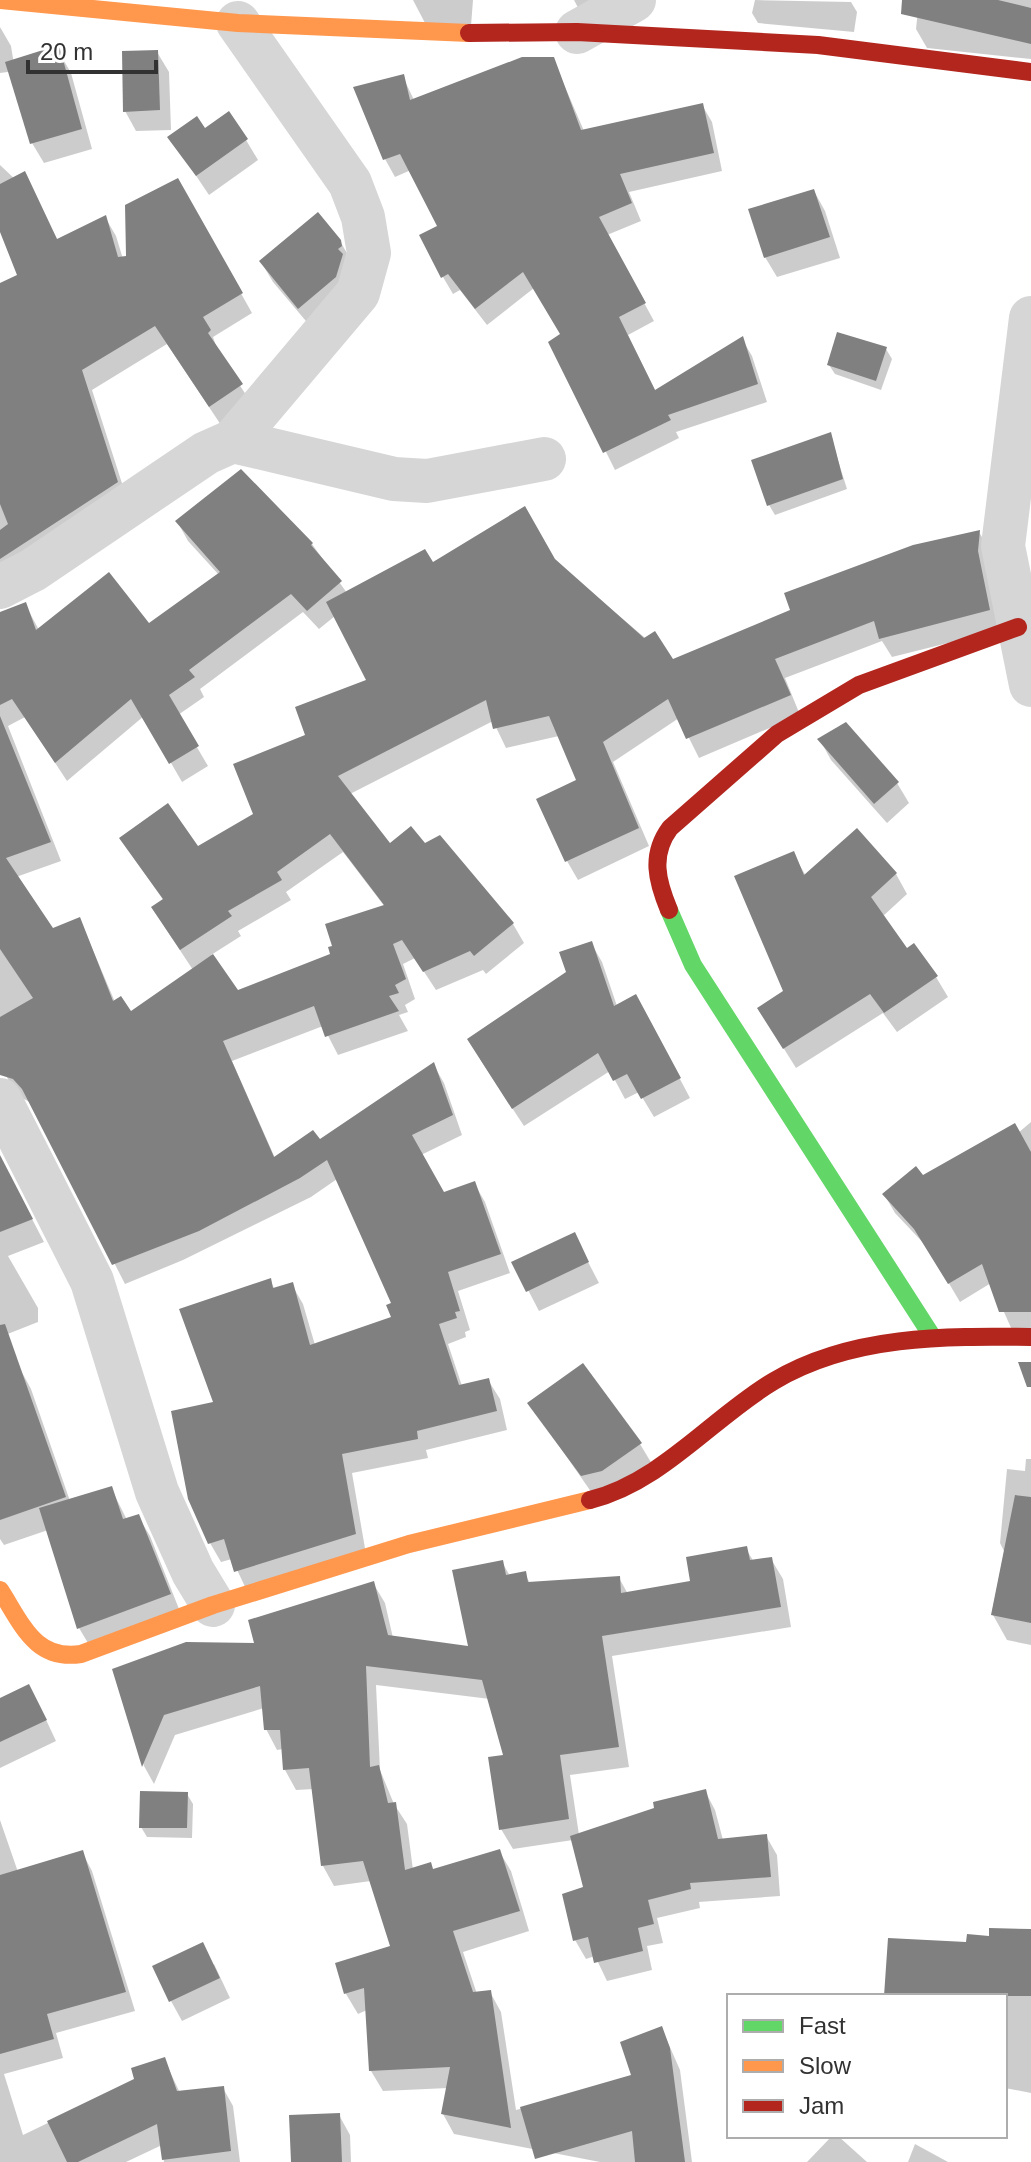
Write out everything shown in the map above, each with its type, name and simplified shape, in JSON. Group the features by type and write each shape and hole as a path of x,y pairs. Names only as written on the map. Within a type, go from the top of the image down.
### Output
{"street":[{"path":"0,0 167,7 238,23 441,33 577,32 690,41 818,45 926,56 1031,72"},
{"path":"577,32 634,0"},
{"path":"0,587 33,570 206,453 233,441 358,293 369,253 363,217 350,183 238,23"},
{"path":"1031,318 1003,546 1031,685"},
{"path":"233,441 394,479 427,481 544,459"},
{"path":"932,1336 693,965 656,878 656,858 660,841 670,828 777,734 859,685 1018,627"},
{"path":"0,1100 92,1281 157,1492 193,1572 213,1605"},
{"path":"0,1590 32,1640 61,1657 81,1654 213,1605 409,1544 613,1494 665,1462 775,1380 836,1354 932,1336 1031,1337"}],"building":[{"path":"902,0 998,0 1031,8 1031,44 901,14"},
{"path":"59,45 82,129 30,144 5,62"},
{"path":"158,50 160,110 123,112 122,51"},
{"path":"522,57 554,57 581,130 703,103 714,153 620,174 632,203 599,217 646,303 619,317 655,390 743,336 758,384 668,415 671,420 603,453 548,342 560,334 523,272 475,309 448,274 441,278 419,235 437,226 400,154 383,160 353,87 404,74 410,100"},
{"path":"229,111 248,139 196,176 167,137 197,116 205,128"},
{"path":"25,171 57,239 106,215 118,257 126,256 125,205 178,178 243,293 203,317 211,330 208,333 243,384 209,407 155,326 82,370 118,482 0,559 0,530 8,524 0,504 0,283 17,275 0,232 0,184"},
{"path":"814,189 830,237 764,258 748,209"},
{"path":"318,212 341,240 342,246 338,249 343,254 336,277 298,309 259,261"},
{"path":"837,332 887,347 876,381 827,365"},
{"path":"831,432 843,479 767,506 751,460"},
{"path":"241,469 313,543 311,545 342,581 307,611 291,594 189,670 195,677 169,695 199,746 169,764 131,699 55,763 12,699 0,705 0,612 26,602 36,630 109,572 149,623 220,572 175,521"},
{"path":"525,506 555,559 644,638 655,631 673,659 790,610 784,593 913,545 980,530 978,551 990,610 879,639 874,621 775,659 791,695 686,739 668,699 603,742 639,828 565,862 536,799 576,780 549,716 493,729 486,700 338,776 390,843 411,826 425,843 440,835 514,923 474,956 470,951 423,972 402,940 393,944 406,979 395,985 399,993 389,996 399,1011 325,1037 314,1006 223,1041 274,1157 313,1130 320,1139 434,1062 453,1115 412,1135 444,1192 475,1181 501,1254 448,1272 460,1311 455,1312 457,1318 439,1324 459,1385 489,1378 497,1411 417,1431 418,1439 342,1454 356,1534 234,1572 224,1539 208,1544 188,1499 171,1411 213,1402 179,1309 271,1278 273,1288 293,1282 310,1345 391,1317 386,1305 391,1303 327,1160 300,1178 199,1231 112,1265 22,1089 13,1079 0,1075 0,1017 33,998 0,949 0,716 51,842 6,858 53,928 80,917 113,1001 121,996 131,1011 213,954 238,990 330,954 328,947 332,946 325,924 384,905 330,834 277,872 282,880 228,911 232,916 180,950 151,907 163,899 119,838 168,803 198,846 253,814 233,764 305,735 295,707 366,680 326,602 425,549 433,562"},
{"path":"846,722 899,782 874,804 817,739"},
{"path":"857,828 897,873 871,897 907,948 914,943 938,976 884,1013 870,994 783,1049 757,1008 783,991 734,876 794,851 804,875"},
{"path":"592,941 614,1006 636,994 681,1078 641,1099 627,1074 613,1081 598,1053 512,1109 467,1039 566,972 559,952"},
{"path":"1015,1123 1031,1152 1031,1312 999,1312 982,1264 948,1284 914,1229 882,1194 916,1166 923,1175"},
{"path":"0,1155 33,1219 0,1232"},
{"path":"575,1232 589,1262 526,1292 511,1262"},
{"path":"5,1324 66,1497 0,1520 0,1325"},
{"path":"1018,1362 1031,1362 1031,1387 1027,1387"},
{"path":"583,1363 642,1443 602,1471 581,1476 527,1403"},
{"path":"112,1486 123,1519 139,1514 171,1594 77,1629 39,1508"},
{"path":"1015,1495 1031,1497 1031,1623 991,1615"},
{"path":"747,1546 750,1560 772,1557 781,1607 602,1636 619,1747 560,1755 569,1819 499,1830 488,1757 503,1755 482,1680 366,1666 370,1767 379,1765 388,1803 396,1802 405,1870 431,1862 433,1869 500,1849 520,1911 453,1931 473,1992 491,1990 511,2128 441,2114 450,2067 369,2071 364,1988 344,1994 335,1963 390,1946 363,1861 321,1866 309,1768 283,1770 280,1730 264,1730 260,1686 164,1715 142,1767 112,1669 186,1642 254,1643 248,1620 374,1581 388,1635 468,1646 452,1570 503,1560 506,1575 526,1571 528,1582 620,1576 621,1593 690,1581 686,1557"},
{"path":"29,1684 47,1720 0,1742 0,1698"},
{"path":"706,1789 718,1839 767,1834 771,1877 690,1883 691,1889 648,1900 654,1924 638,1928 643,1951 594,1963 588,1937 573,1941 562,1894 583,1887 570,1836 654,1808 653,1802"},
{"path":"140,1791 188,1792 187,1828 139,1828"},
{"path":"83,1850 126,1992 47,2014 54,2039 0,2054 0,1875"},
{"path":"989,1928 1031,1929 1031,1996 884,1994 888,1938 966,1942 967,1934 989,1936"},
{"path":"203,1942 220,1978 169,2002 152,1966"},
{"path":"662,2026 670,2048 685,2162 635,2162 632,2131 535,2159 520,2107 631,2075 620,2042"},
{"path":"165,2057 177,2091 224,2086 231,2151 162,2160 157,2124 78,2162 67,2162 47,2121 134,2079 131,2068"},
{"path":"340,2113 342,2162 291,2162 289,2115"}],"traffic: fast":[{"path":"669,910 693,965 932,1336"}],"traffic: slow":[{"path":"0,0 238,23 469,33"},
{"path":"0,1590 23,1627 41,1646 65,1655 81,1654 213,1605 409,1544 590,1500"}],"traffic: jam":[{"path":"469,33 577,32 818,45 1031,72"},
{"path":"669,910 661,889 658,858 670,828 777,734 859,685 1018,627"},
{"path":"590,1500 641,1479 752,1396 804,1366 835,1355 899,1341 1031,1337"}]}
